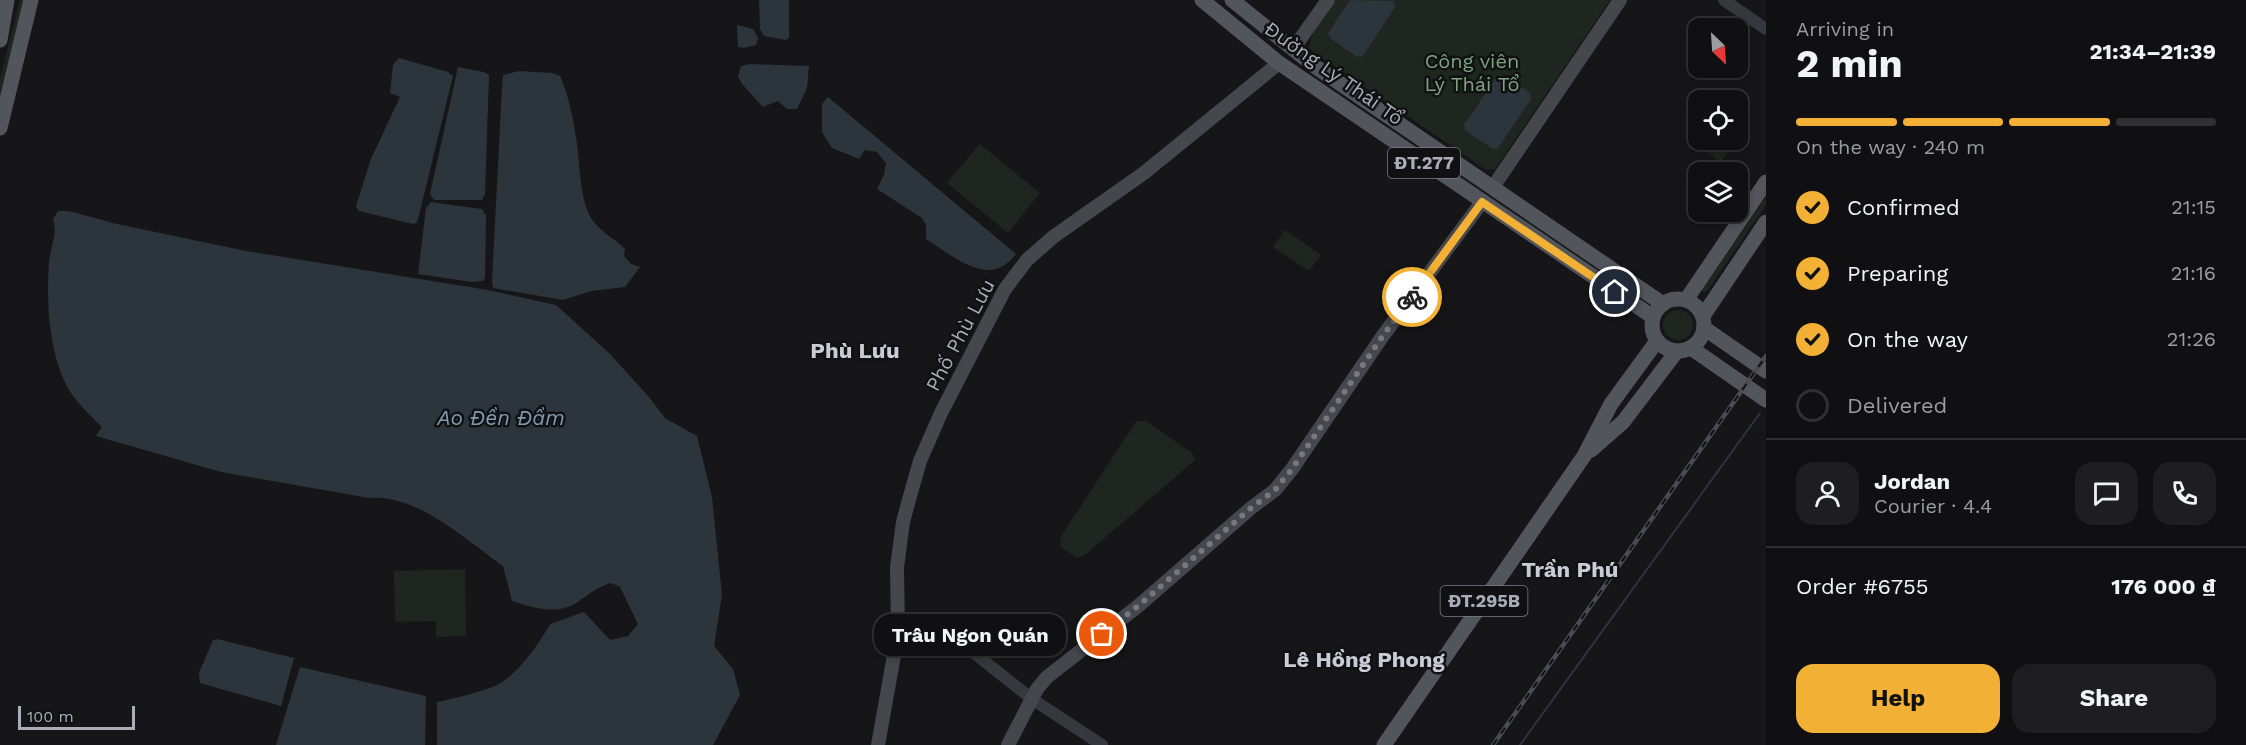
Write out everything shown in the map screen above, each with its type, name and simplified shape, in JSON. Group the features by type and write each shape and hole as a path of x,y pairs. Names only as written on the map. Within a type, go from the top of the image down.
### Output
{"main road":[{"path":"0,128 31,0"},
{"name":"Đường Lý Thái Tổ","path":"1202,0 1280,63 1653,317"},
{"name":"Đường Lý Thái Tổ","path":"1232,0 1293,49 1663,304"},
{"path":"1280,63 1293,49 1328,0"},
{"path":"1008,745 1032,699 1047,677 1137,607 1275,490 1292,469 1382,337 1493,187 1620,0"},
{"path":"0,40 4,9"},
{"name":"Phố Phù Lưu","path":"879,745 898,629 897,567 903,522 920,461 942,410 1014,275 1027,260 1073,221 1144,172 1280,63"},
{"path":"1388,137 1398,123"},
{"path":"1686,300 1766,183"},
{"path":"1684,349 1700,340 1704,322 1766,222"},
{"path":"1766,371 1704,322 1696,305 1686,300 1674,299 1663,304 1653,317 1652,328 1658,341 1665,348 1684,349 1766,400"},
{"name":"ĐT.295B","path":"1609,426 1611,404 1658,341"},
{"name":"ĐT.295B","path":"1384,745 1584,456 1609,426 1627,416 1684,349"},
{"path":"1611,404 1627,416"}],"street":[{"path":"1724,0 1766,29"},
{"path":"898,629 964,645 1032,699 1102,745"}],"green space":[{"path":"20,0 24,0 0,94 0,79"},
{"name":"Công viên Lý Thái Tổ","path":"1336,0 1610,0 1495,169 1486,170 1308,48 1313,33"},
{"path":"980,144 1040,193 1008,233 947,183"},
{"path":"1704,150 1730,150 1721,162"},
{"path":"1766,197 1766,205 1707,291 1703,293 1702,290"},
{"path":"1285,230 1321,255 1309,271 1273,247"},
{"path":"1678,310 1689,314 1693,325 1689,336 1678,340 1667,336 1663,325 1667,314"},
{"path":"1138,421 1146,421 1192,453 1195,460 1085,555 1077,558 1061,547 1060,538"},
{"path":"465,569 466,636 436,637 436,621 395,622 394,571"}],"water":[{"path":"759,0 789,0 789,38 785,40 764,36 760,29"},
{"path":"1350,0 1394,1 1395,7 1363,56 1357,57 1330,38 1328,33"},
{"path":"737,25 753,29 758,38 756,45 738,47"},
{"path":"399,58 448,72 453,76 417,223 413,224 359,211 356,206 371,159 400,97 390,93 393,65"},
{"path":"750,64 809,66 807,88 797,109 787,109 778,101 763,107 742,84 738,76 741,66"},
{"path":"458,67 489,75 485,194 482,200 434,200 430,194"},
{"path":"519,71 552,73 560,76 573,118 587,211 598,227 625,249 624,256 631,264 640,267 625,287 591,291 563,300 493,288 503,75"},
{"path":"1498,75 1504,75 1530,93 1531,99 1498,148 1493,149 1466,131 1464,125"},
{"path":"828,97 1016,254 1006,264 994,269 983,270 960,261 926,239 926,225 922,218 877,189 884,175 886,163 877,152 865,150 859,159 832,148 822,132 822,104"},
{"path":"431,202 482,209 486,216 485,278 483,281 472,282 418,274 426,208"},
{"name":"Ao Đền Đầm","path":"58,211 69,211 117,224 246,251 488,290 556,305 610,354 665,418 697,436 712,497 722,595 714,646 733,669 740,695 713,745 437,745 437,702 481,691 503,681 527,659 550,624 584,612 610,640 628,636 638,624 620,587 611,583 594,590 571,606 563,608 546,609 520,604 512,601 503,566 440,520 405,503 387,498 369,498 221,472 96,436 102,427 71,393 58,364 51,330 48,295 49,263 54,235 53,219"},
{"path":"217,639 294,658 281,706 200,683 199,673 213,640"},
{"path":"300,667 426,696 425,745 276,745"}],"waterway":[{"path":"1520,745 1760,413"}],"railway":[{"path":"1493,745 1766,356"}],"way so far":[{"path":"1102,634 1275,490 1412,297"}],"place":[{"name":"Trâu Ngon Quán","path":"1102,634"}],"district":[{"name":"Phù Lưu","path":"855,350"},
{"name":"Trần Phú","path":"1570,569"},
{"name":"Lê Hồng Phong","path":"1364,659"}],"route":[{"path":"1412,297 1482,202 1615,292"}]}
